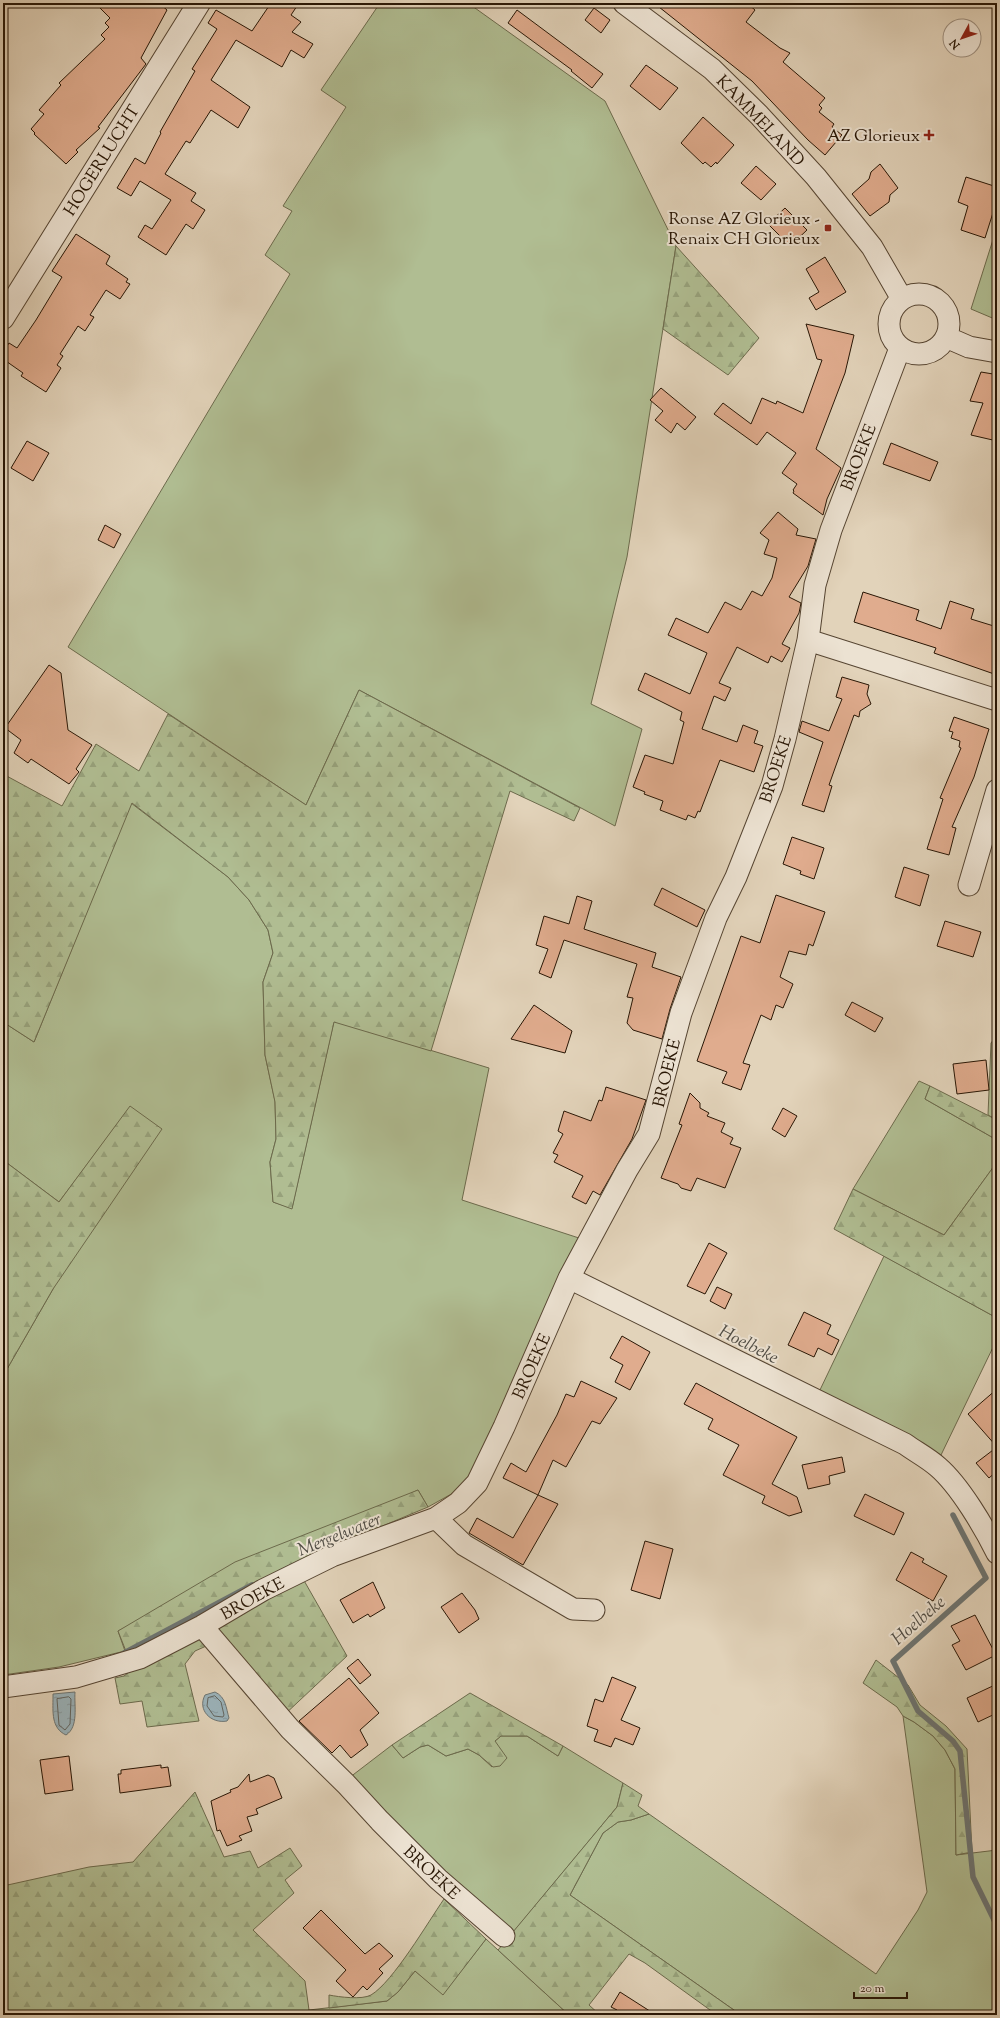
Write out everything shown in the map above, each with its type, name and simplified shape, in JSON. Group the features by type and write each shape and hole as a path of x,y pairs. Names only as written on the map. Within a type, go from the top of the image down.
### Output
{"street":[{"name":"HOGERLUCHT","path":"3,318 199,3"},
{"name":"KAMMELAND","path":"624,3 712,69 759,115 816,177 872,247 902,299"},
{"path":"914,294 921,294 940,302 944,307 949,320 949,327 946,337 937,348 927,353 910,353 900,348 893,341 888,326 891,311 902,299 914,294"},
{"path":"946,337 969,347 997,352"},
{"name":"BROEKE","path":"3,1687 76,1677 140,1658 202,1626 263,1590 332,1556 436,1518 458,1503 477,1483 504,1427 569,1278 627,1170 649,1134 681,1013 716,918 736,877 772,786 785,739 808,640 815,585 830,530 900,348"},
{"path":"808,640 997,700"},
{"path":"969,885 997,790"},
{"path":"569,1278 905,1444 939,1467 964,1498 988,1534 997,1553"},
{"path":"436,1518 470,1549 573,1609 594,1610"},
{"name":"BROEKE","path":"202,1626 290,1729 346,1784 438,1880 504,1936"}],"green space":[{"path":"380,3 468,3 605,101 676,246 627,557 591,704 642,729 615,826 359,690 306,805 68,647 290,274 265,255 292,211 283,206 346,107 321,90"},
{"path":"997,227 997,320 971,309"},
{"path":"676,246 759,338 728,375 663,329"},
{"path":"359,690 580,808 574,821 510,791 431,1051 334,1022 292,1209 273,1202 270,1162 276,1139 275,1102 265,1055 263,982 273,953 268,930 249,900 228,877 132,803 34,1042 3,1022 3,774 62,806 96,744 139,771 168,714 306,805"},
{"path":"131,803 228,877 249,900 268,930 273,953 263,982 265,1055 275,1101 276,1139 270,1162 273,1202 292,1208 334,1021 489,1068 462,1200 582,1239 473,1471 455,1492 428,1507 418,1490 118,1631 125,1651 59,1667 3,1675 3,1376 53,1289 130,1107 59,1202 3,1160 3,1022 34,1042"},
{"path":"997,1035 997,1120 988,1115 991,1043"},
{"path":"919,1081 930,1086 925,1099 997,1140 997,1162 944,1235 853,1189"},
{"path":"930,1086 997,1120 997,1140 925,1099"},
{"path":"130,1106 162,1129 53,1289 3,1376 3,1160 59,1202"},
{"path":"997,1162 997,1318 834,1229 853,1189 944,1235"},
{"path":"884,1256 997,1318 997,1339 941,1455 819,1392"},
{"path":"418,1490 428,1507 294,1563 347,1656 282,1717 220,1640 195,1651 185,1664 199,1721 147,1727 142,1701 120,1704 115,1678 124,1676 133,1669 118,1631 235,1562"},
{"path":"876,1660 908,1685 920,1705 946,1726 967,1749 972,1852 956,1855 955,1769 945,1750 933,1736 903,1716 897,1707 863,1683"},
{"path":"470,1693 563,1746 558,1756 527,1736 501,1736 495,1741 507,1758 500,1766 493,1767 479,1755 468,1749 446,1756 428,1745 420,1747 403,1758 392,1745"},
{"path":"903,1716 933,1736 945,1750 955,1769 956,1855 997,1850 997,2015 741,2015 570,1895 603,1833 618,1822 631,1820 649,1814 876,1974 918,1910 927,1892"},
{"path":"501,1736 527,1736 558,1756 563,1746 623,1783 617,1807 510,1936 345,1781 392,1745 403,1758 420,1747 428,1745 446,1756 468,1749 479,1755 492,1767 495,1741"},
{"path":"623,1783 642,1795 638,1806 649,1814 631,1820 618,1822 603,1833 570,1895 741,2015 717,2015 645,1963 629,1954 589,2005 600,2015 569,2015 498,1950 617,1807"},
{"path":"195,1792 224,1857 250,1851 258,1868 290,1848 302,1866 285,1880 294,1893 253,1930 305,1981 309,2010 298,2015 3,2015 3,1886 89,1867 133,1862"},
{"path":"444,1899 486,1939 443,1995 415,1971 398,1992 387,2001 329,2008 329,1995 356,1998 367,1997 380,1988 400,1965"},
{"path":"486,1939 569,2015 298,2015 309,2010 387,2001 398,1992 415,1971 443,1994"}],"water":[{"path":"75,1692 75,1715 73,1727 66,1735 61,1732 55,1724 53,1714 53,1694"},
{"path":"215,1692 219,1694 225,1703 229,1718 227,1721 211,1718 204,1711 203,1701 205,1695"}],"building":[{"path":"95,3 159,3 167,10 141,58 146,64 98,127 100,128 76,150 78,152 66,164 34,134 35,133 31,129 44,114 39,110 61,85 59,83 105,39 101,35 109,27 105,23 110,18"},
{"path":"271,3 299,3 291,15 301,22 292,32 313,44 304,58 291,50 282,67 236,40 211,80 250,107 238,128 211,110 190,143 186,141 165,174 196,193 191,201 205,210 193,229 186,224 166,255 138,237 145,225 152,229 171,200 140,181 131,196 117,188 135,158 145,164 161,133 160,132 195,71 192,69 217,29 208,23 216,10 252,31"},
{"path":"654,3 747,3 755,10 746,22 780,48 790,53 783,62 825,98 819,105 822,108 819,112 834,124 832,127 842,135 825,155 808,140 752,81"},
{"path":"594,8 610,20 601,33 585,20"},
{"path":"517,10 603,74 592,88 571,71 572,70 508,23"},
{"path":"646,65 678,88 660,110 630,86"},
{"path":"703,117 734,145 717,164 716,162 711,167 705,162 703,164 681,143"},
{"path":"880,164 898,188 890,195 889,202 870,216 852,194 869,179 871,172"},
{"path":"756,166 776,184 761,200 741,183"},
{"path":"966,177 997,187 997,200 985,238 961,230 968,206 958,202"},
{"path":"785,208 807,230 790,246 768,224"},
{"path":"76,234 110,256 106,264 128,279 126,282 130,284 120,299 106,290 90,315 94,317 85,331 78,326 60,354 63,356 57,365 61,368 46,392 21,376 23,373 3,359 3,352 9,343 17,348 36,320 62,277 52,271"},
{"path":"825,257 846,292 816,310 809,298 819,292 806,269"},
{"path":"806,324 854,335 845,373 816,449 841,468 827,499 823,515 793,493 793,490 797,484 782,473 796,453 767,432 757,445 714,414 723,403 751,424 762,398 776,404 777,401 803,413 822,360 817,359"},
{"path":"995,369 997,369 997,441 971,435 983,403 970,401 981,372 993,374"},
{"path":"661,388 696,417 685,430 677,423 671,433 655,420 663,411 650,400"},
{"path":"27,441 49,453 33,481 11,468"},
{"path":"891,443 938,462 930,481 883,464"},
{"path":"778,512 798,529 796,535 816,539 808,566 789,597 801,603 799,613 782,644 790,648 782,662 771,656 768,663 737,647 719,683 731,688 725,701 714,696 702,729 737,742 743,725 758,731 754,743 763,746 754,772 720,760 700,812 698,811 695,818 688,815 686,820 660,810 663,801 644,794 645,792 633,787 645,755 673,764 684,722 680,720 682,712 638,690 645,673 690,694 707,653 668,635 676,618 708,633 725,602 741,610 752,591 762,596 772,578 777,558 764,554 769,540 760,533"},
{"path":"105,525 121,534 114,548 98,540"},
{"path":"863,592 919,610 916,620 941,629 950,601 974,609 971,619 997,627 997,675 934,653 936,648 854,622"},
{"path":"49,665 61,673 68,730 92,745 76,769 79,772 69,784 31,759 28,763 14,753 21,740 5,728"},
{"path":"842,677 869,685 867,694 871,704 860,711 859,717 854,715 829,785 832,786 824,812 802,805 823,742 799,732 802,721 829,731 842,699 836,697"},
{"path":"954,717 989,729 974,777 952,827 956,828 949,855 927,849 943,799 940,798 961,748 959,747 960,741 951,738 953,732 949,731"},
{"path":"792,837 824,848 814,879 800,874 801,871 783,864"},
{"path":"904,867 929,875 920,906 895,897"},
{"path":"662,888 705,910 697,927 654,905"},
{"path":"776,895 825,912 813,946 809,944 806,955 789,951 780,977 793,984 783,1008 776,1005 771,1020 761,1015 743,1063 750,1065 741,1090 722,1083 727,1072 697,1061 741,936 760,943"},
{"path":"577,896 592,901 584,929 656,953 652,967 681,977 662,1039 633,1030 627,1023 633,998 627,997 637,964 564,940 551,978 539,973 548,949 536,945 544,916 569,924"},
{"path":"945,921 981,932 973,957 937,946"},
{"path":"852,1002 883,1018 875,1032 845,1015"},
{"path":"534,1005 572,1031 565,1053 511,1039"},
{"path":"986,1060 989,1090 957,1094 953,1064"},
{"path":"606,1087 646,1100 632,1139 600,1195 593,1191 586,1204 572,1197 583,1176 554,1162 558,1155 553,1153 563,1134 558,1131 564,1111 591,1121 599,1100 602,1101"},
{"path":"690,1093 700,1103 700,1108 709,1113 707,1116 725,1123 721,1132 733,1138 730,1144 741,1148 725,1188 697,1178 691,1191 681,1188 678,1184 661,1178 682,1125 679,1124"},
{"path":"783,1108 797,1116 785,1137 772,1129"},
{"path":"709,1243 727,1253 705,1294 687,1286"},
{"path":"717,1287 732,1294 725,1309 710,1301"},
{"path":"804,1312 831,1325 827,1334 839,1340 832,1355 818,1348 814,1357 788,1345"},
{"path":"622,1336 650,1352 630,1390 615,1382 623,1365 610,1358"},
{"path":"581,1381 617,1398 600,1424 592,1421 566,1467 553,1460 538,1495 503,1478 511,1463 526,1472 557,1415 566,1394 574,1397"},
{"path":"696,1383 797,1437 772,1484 797,1497 802,1512 789,1516 762,1503 765,1496 723,1475 739,1445 708,1429 713,1419 684,1404"},
{"path":"997,1389 997,1447 968,1414"},
{"path":"997,1447 997,1471 989,1478 976,1463"},
{"path":"842,1457 845,1472 829,1476 830,1484 808,1489 802,1465"},
{"path":"865,1494 904,1513 894,1535 854,1516"},
{"path":"538,1495 558,1504 523,1565 469,1533 477,1518 513,1538"},
{"path":"645,1541 673,1549 660,1599 631,1590"},
{"path":"911,1552 924,1559 922,1562 947,1576 933,1601 896,1580"},
{"path":"373,1582 385,1608 370,1617 368,1614 353,1623 340,1600"},
{"path":"462,1593 475,1610 479,1619 459,1633 441,1607"},
{"path":"975,1615 996,1655 966,1670 952,1645 960,1641 951,1626"},
{"path":"358,1659 371,1675 360,1684 347,1668"},
{"path":"612,1677 636,1687 621,1720 640,1728 633,1745 615,1738 611,1747 594,1741 598,1730 587,1726 595,1699 603,1702"},
{"path":"349,1678 379,1713 360,1730 368,1745 351,1758 340,1745 332,1753 299,1721"},
{"path":"997,1684 997,1713 978,1722 967,1698"},
{"path":"69,1756 73,1790 45,1794 40,1760"},
{"path":"161,1765 161,1768 168,1767 171,1786 120,1793 118,1774 121,1774 121,1770"},
{"path":"249,1774 250,1782 268,1775 274,1778 282,1798 256,1809 258,1814 247,1817 252,1831 239,1836 242,1840 227,1846 220,1830 217,1831 211,1801 231,1792 230,1790 238,1787"},
{"path":"321,1910 365,1954 379,1943 393,1956 379,1969 383,1973 367,1990 363,1986 353,1997 336,1981 346,1970 303,1928"},
{"path":"620,1992 656,2015 614,2015 617,2010 611,2007"}],"waterway":[{"name":"Hoelbeke","path":"953,1515 986,1578 893,1661 918,1711 953,1741 960,1751 973,1877 997,1926"},
{"name":"Mergelwater","path":"124,1653 252,1585"}],"place":[{"name":"AZ Glorieux","path":"929,135"},
{"name":"Ronse AZ Glorieux - Renaix CH Glorieux","path":"828,228"}]}
